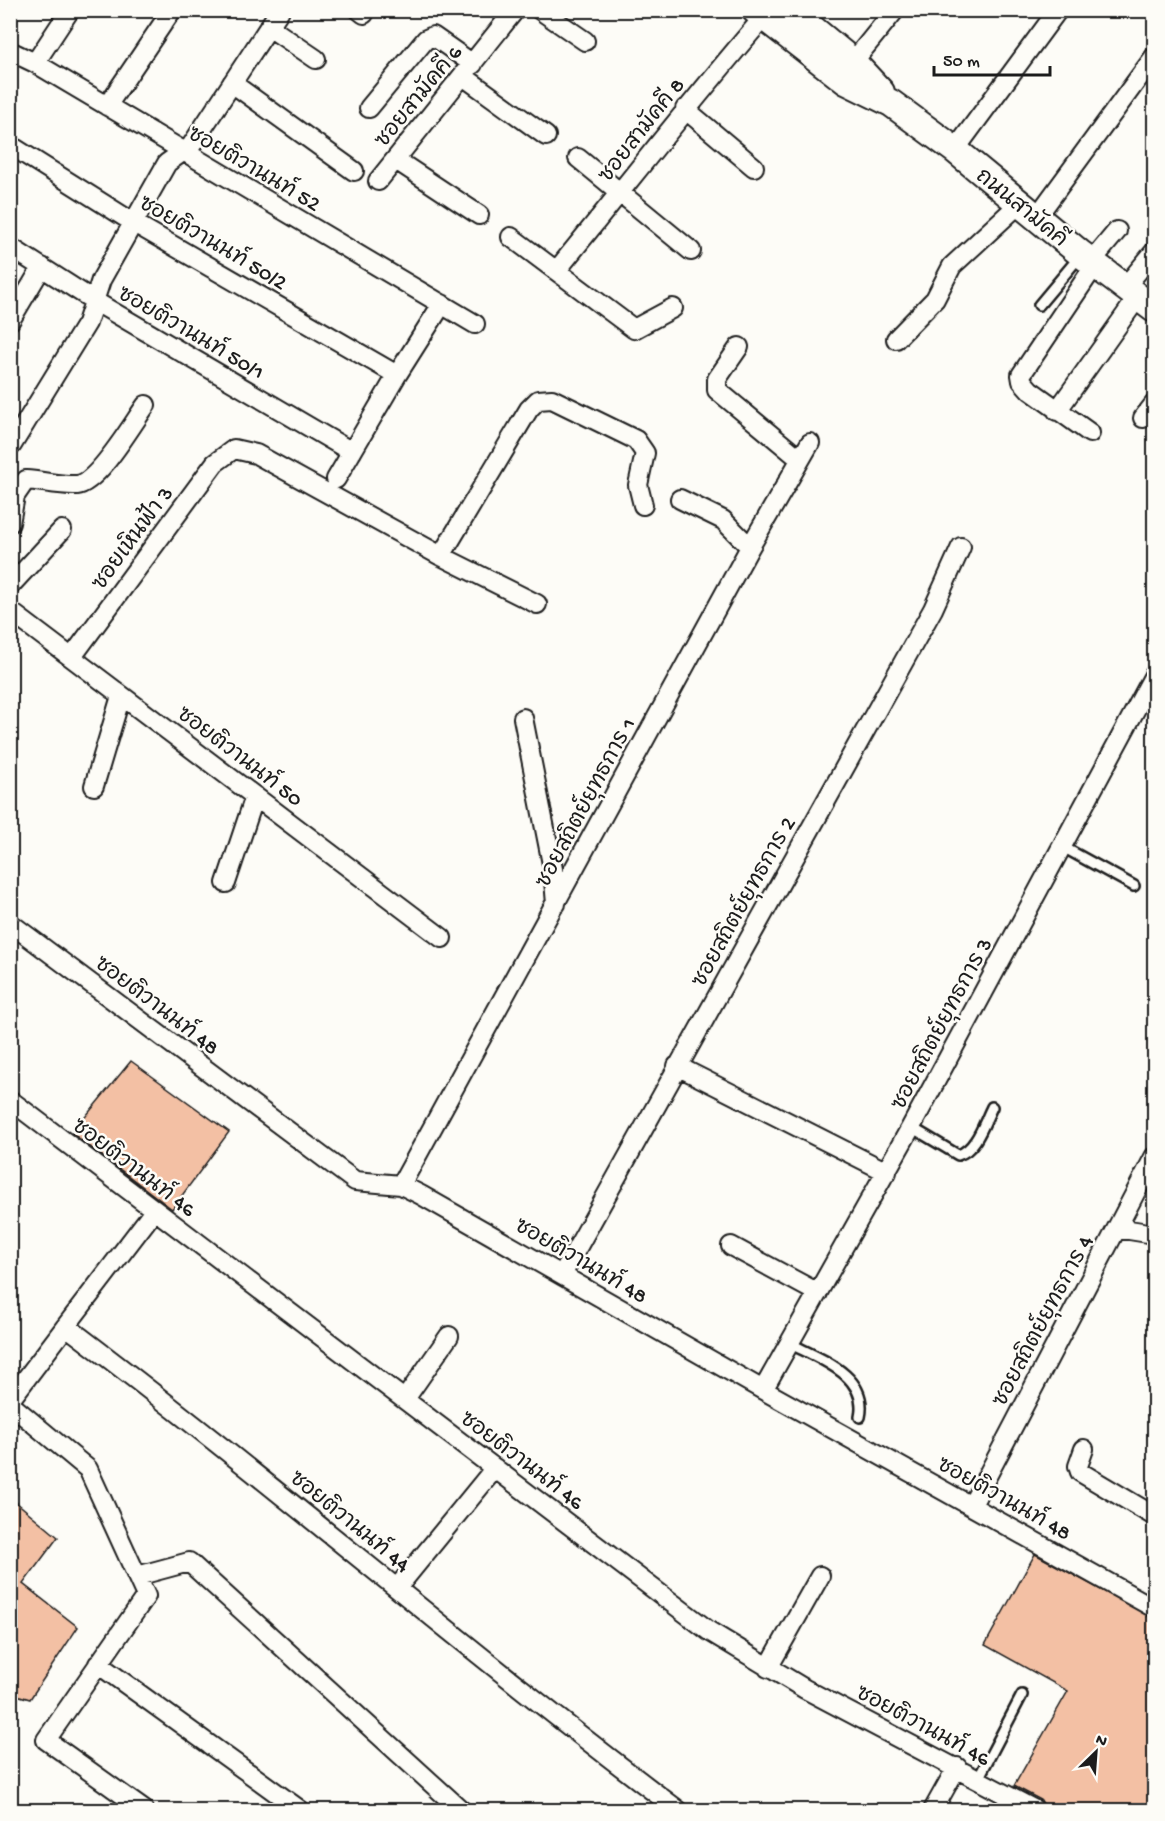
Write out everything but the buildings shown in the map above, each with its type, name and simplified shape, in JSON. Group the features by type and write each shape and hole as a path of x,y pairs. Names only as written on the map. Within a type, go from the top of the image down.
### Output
{"main road":[{"name":"ถนนสามัคคี","path":"759,14 846,81 891,103 955,150 1139,298"},
{"name":"ถนนสามัคคี","path":"795,14 853,62 891,103"}],"street":[{"path":"35,63 70,10"},
{"path":"106,106 172,10"},
{"path":"12,445 64,363 96,302 101,280 167,163 191,146 280,10"},
{"name":"ซอยสามัคคี 6","path":"378,181 515,10"},
{"path":"540,10 585,41"},
{"path":"853,62 895,10"},
{"path":"955,150 1058,10"},
{"name":"ซอยสามัคคี 8","path":"557,270 620,194 759,14"},
{"path":"269,27 315,59"},
{"path":"369,108 426,39 433,36 468,70 546,136"},
{"name":"ซอยติวานนท์ 52","path":"10,51 35,63 181,152 475,324"},
{"path":"896,339 935,299 952,266 1028,211 1155,57"},
{"path":"232,83 354,171"},
{"path":"684,109 754,167"},
{"name":"ซอยติวานนท์ 50/2","path":"10,145 134,223 397,375"},
{"path":"578,158 691,251"},
{"path":"396,160 479,215"},
{"path":"1090,433 1030,390 1022,381 1021,375 1089,260 1117,231"},
{"path":"511,237 557,270 624,324 634,329 673,308"},
{"name":"ซอยติวานนท์ 50/1","path":"10,247 96,302 351,452"},
{"path":"1057,411 1139,298 1155,252"},
{"path":"10,321 42,267"},
{"path":"336,479 442,304"},
{"path":"739,347 717,379 717,390 800,459"},
{"path":"537,604 441,556 529,409 538,400 552,399 636,440 645,453 638,485 643,505"},
{"path":"10,523 15,496 26,480 83,484 96,473 146,405"},
{"name":"ซอยสถิตย์ยุทธการ 1","path":"401,1185 750,547 810,443"},
{"name":"ซอยเหินฟ้า 3","path":"72,657 215,464 234,449 256,454 441,556"},
{"path":"680,498 723,520 750,547"},
{"path":"10,586 62,530"},
{"name":"ซอยสถิตย์ยุทธการ 2","path":"562,1275 933,609 961,547"},
{"name":"ซอยติวานนท์ 50","path":"10,611 442,939"},
{"name":"ซอยสถิตย์ยุทธการ 3","path":"763,1390 912,1127 1155,675"},
{"path":"94,786 122,696"},
{"path":"523,718 553,869 556,904"},
{"path":"226,883 255,796"},
{"name":"ซอยติวานนท์ 48","path":"10,923 356,1181 401,1185 1155,1608"},
{"path":"678,1066 886,1172"},
{"name":"ซอยติวานนท์ 46","path":"10,1100 709,1631 768,1668 1035,1810"},
{"name":"ซอยสถิตย์ยุทธการ 4","path":"972,1505 1155,1157"},
{"path":"144,1810 46,1740 146,1596 88,1469 10,1402 154,1211"},
{"path":"1116,1228 1155,1234"},
{"path":"731,1246 818,1293"},
{"name":"ซอยติวานนท์ 44","path":"66,1326 162,1398 566,1726 678,1810"},
{"path":"405,1399 449,1336"},
{"path":"1084,1449 1078,1466 1080,1472 1155,1516"},
{"path":"397,1588 495,1467"},
{"path":"137,1576 189,1562 461,1810"},
{"path":"768,1668 820,1576"},
{"path":"98,1664 300,1810"},
{"path":"933,1810 957,1767"}],"lane":[{"path":"1039,304 1089,260"},
{"path":"1063,847 1134,886"},
{"path":"912,1127 952,1153 966,1153 992,1107"},
{"path":"789,1343 843,1370 851,1379 863,1405 860,1417"},
{"path":"978,1779 1022,1695"}]}
